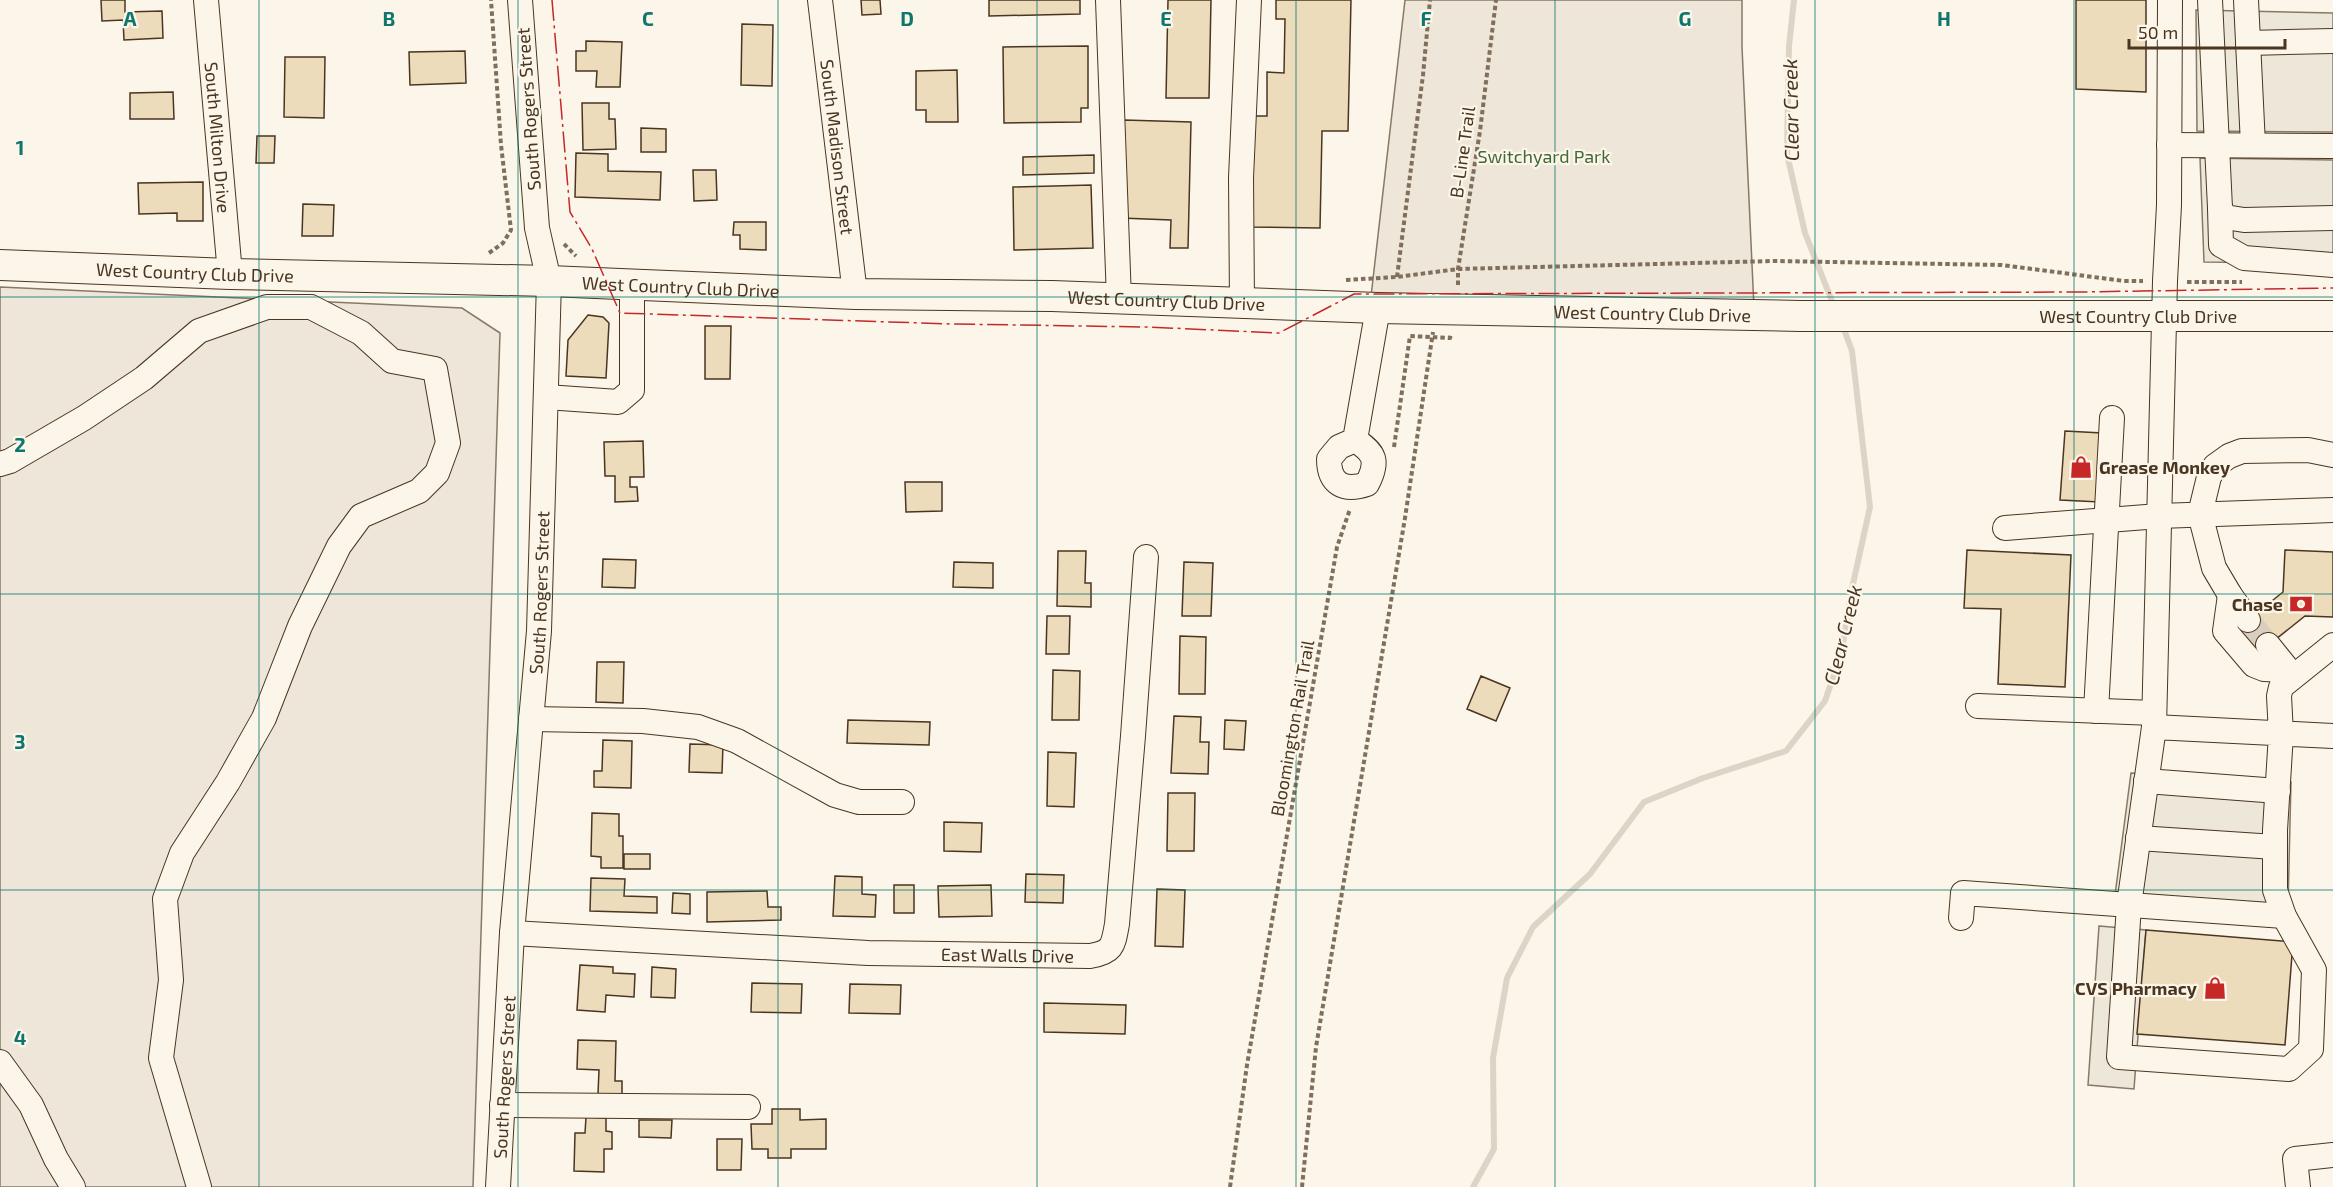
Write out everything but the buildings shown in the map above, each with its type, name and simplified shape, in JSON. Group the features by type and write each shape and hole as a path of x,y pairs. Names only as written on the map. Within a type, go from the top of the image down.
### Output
{"main road":[{"name":"West Country Club Drive","path":"0,265 230,274 549,281 855,294 1052,296 1378,308 1800,316 2333,316"}],"street":[{"name":"South Milton Drive","path":"206,0 230,274"},
{"name":"South Rogers Street","path":"498,1187 512,933 539,631 549,281 537,228 520,0"},
{"name":"South Madison Street","path":"820,0 855,294"},
{"path":"1108,0 1119,300"},
{"path":"1242,304 1241,178 1249,0"},
{"path":"2170,0 2169,145 2154,720 2129,905 2119,1057 2289,1070 2311,1049 2314,970 2284,916 2275,890 2281,734 2279,696 2281,687 2290,673 2333,645"},
{"path":"2210,0 2221,245 2244,258 2333,265"},
{"path":"2246,0 2253,145"},
{"path":"2248,44 2333,41"},
{"path":"2169,145 2333,146"},
{"path":"2220,208 2225,217 2244,220 2333,218"},
{"path":"546,397 618,402 632,390 632,285"},
{"path":"0,464 10,461 84,418 144,378 199,331 267,307 311,307 362,333 392,360 435,369 448,443 437,473 419,491 361,516 339,546 300,626 264,718 228,782 182,853 165,898 171,980 161,1058 199,1187"},
{"path":"1355,440 1378,308"},
{"path":"2096,711 2112,418"},
{"path":"2248,620 2230,596 2214,568 2200,514 2209,477 2215,466 2229,456 2242,451 2308,450 2333,455"},
{"path":"2005,528 2159,516 2333,510"},
{"name":"East Walls Drive","path":"512,933 867,953 1090,956 1106,953 1111,948 1117,924 1146,558"},
{"path":"2230,596 2225,631 2254,665 2290,673"},
{"path":"2268,645 2290,673"},
{"path":"1978,706 2096,711 2281,734 2333,736"},
{"path":"531,719 643,721 698,727 737,741 835,795 859,802 903,802"},
{"path":"2146,781 2278,791"},
{"path":"2138,838 2275,847"},
{"path":"1961,918 1955,892 2284,916"},
{"path":"0,1062 31,1105 56,1159 74,1187"},
{"path":"502,1105 748,1107"},
{"path":"2298,1187 2295,1159 2333,1155"}],"path":[{"path":"482,256 503,243 511,230 501,145 491,0"},
{"path":"1397,277 1423,75 1430,0"},
{"name":"B-Line Trail","path":"1302,1187 1316,1047 1433,338 1458,269 1480,131 1496,0"},
{"path":"1774,261 2002,265 2124,282 2243,282"},
{"path":"1392,457 1410,336 1450,338"},
{"name":"Bloomington Rail Trail","path":"1230,1187 1247,1065 1337,547 1351,506"}],"green space":[{"name":"Switchyard Park","path":"1405,0 1742,0 1742,47 1754,308 1369,314"},
{"path":"0,287 462,308 500,333 473,1187 0,1187"}],"shaded area":[{"path":"2196,10 2333,13 2333,132 2197,131"},
{"path":"2200,158 2333,160 2333,263 2204,262"},
{"path":"2131,773 2291,782 2288,907 2115,895"},
{"path":"2099,926 2146,930 2134,1089 2088,1085"}],"waterway":[{"name":"Clear Creek","path":"1794,0 1789,46 1787,154 1805,233 1834,306"},
{"name":"Clear Creek","path":"1473,1187 1494,1149 1493,1058 1507,978 1533,927 1590,874 1644,802 1703,778 1786,751 1825,701 1841,655 1853,584 1870,507 1852,351 1842,324"}],"tunnel":[{"path":"2248,620 2268,645"}],"power":[{"path":"552,0 570,212 592,249 620,313 951,324 1148,327 1279,333 1354,294 2081,292 2333,288"}],"place":[{"name":"Grease Monkey","path":"2081,467"},
{"name":"Chase","path":"2301,604"},
{"name":"CVS Pharmacy","path":"2215,988"}]}
